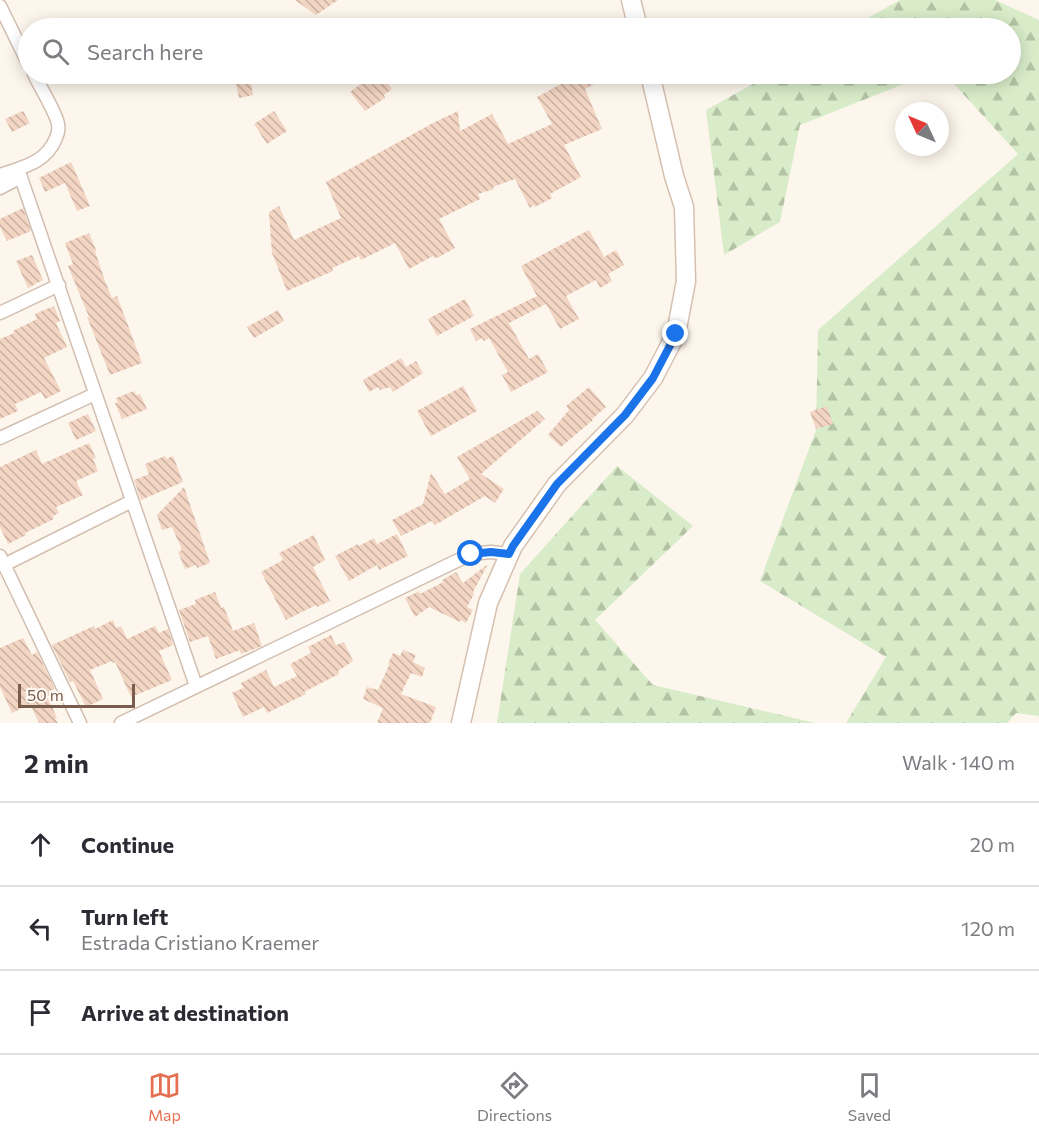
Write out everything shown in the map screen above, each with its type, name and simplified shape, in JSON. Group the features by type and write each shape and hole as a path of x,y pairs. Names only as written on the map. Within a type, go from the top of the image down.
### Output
{"main road":[{"path":"631,0 636,18"},
{"path":"461,723 488,603 513,546 557,484 625,415 653,378 676,334 686,281 684,207 674,176 652,84"}],"street":[{"path":"0,6 18,43"},
{"path":"0,188 38,162 54,145 58,134 58,122 39,84"},
{"path":"0,175 20,173"},
{"path":"20,173 196,686"},
{"path":"0,313 59,285"},
{"path":"0,438 95,394"},
{"path":"80,723 2,561 132,501"},
{"path":"121,723 471,554 491,552 509,554"}],"green space":[{"path":"900,0 995,0 1039,20 1039,716 1016,713 1007,723 846,723 886,657 760,581 816,430 818,330 1018,154 954,84 1021,84 1021,18 868,18"},
{"path":"753,84 904,84 800,125 780,222 724,255 706,110"},
{"path":"617,466 693,526 595,620 653,685 815,723 497,723 520,574"}],"building":[{"path":"295,0 338,0 316,15"},
{"path":"236,84 251,84 253,95 239,98"},
{"path":"361,84 388,84 392,89 384,95 385,98 365,111 350,92"},
{"path":"561,84 594,84 585,89 602,129 564,145 581,177 550,194 552,198 530,208 515,179 478,194 480,199 439,219 455,248 439,257 434,258 433,256 409,269 395,243 361,260 359,256 332,268 333,271 287,291 272,253 269,212 279,206 294,240 341,218 326,182 458,111 460,131 492,114 508,144 552,124 537,97"},
{"path":"23,111 30,123 12,132 5,119"},
{"path":"274,111 287,131 267,144 254,124"},
{"path":"71,162 90,206 77,211 65,183 45,192 39,178"},
{"path":"23,208 31,231 7,241 0,227 0,219"},
{"path":"589,230 604,257 616,250 624,265 608,274 612,281 600,288 596,280 566,296 579,319 560,329 546,304 509,323 529,359 538,354 548,372 511,392 502,375 508,372 489,338 476,341 470,329 537,296 521,266"},
{"path":"89,233 105,281 112,298 117,296 142,363 110,375 68,266 73,264 65,243"},
{"path":"32,255 43,280 28,288 16,261"},
{"path":"465,299 474,316 437,336 428,319"},
{"path":"54,306 60,321 56,323 67,347 44,358 61,391 45,399 41,392 15,404 18,411 0,419 0,339 37,319 35,314"},
{"path":"278,310 284,321 254,338 247,327"},
{"path":"401,358 406,367 416,361 423,373 393,392 390,387 380,390 378,387 369,392 363,380"},
{"path":"463,386 477,411 431,436 417,411"},
{"path":"589,387 606,407 561,447 548,435 569,410 566,406"},
{"path":"134,391 136,395 140,394 147,409 122,419 115,403 118,402 116,398"},
{"path":"827,406 833,424 816,429 810,412"},
{"path":"537,411 545,419 481,474 504,489 495,503 485,496 435,525 432,521 401,536 392,520 423,504 431,473 445,494 470,479 457,457"},
{"path":"88,414 96,431 76,440 68,423"},
{"path":"89,443 96,458 93,459 98,471 76,481 83,495 56,507 59,513 53,516 54,519 8,544 0,527 0,467 36,450 42,464"},
{"path":"165,456 166,459 173,456 183,482 141,500 134,480 149,474 145,464"},
{"path":"184,487 210,563 197,568 196,565 185,569 178,552 182,550 172,527 162,530 157,515"},
{"path":"397,534 408,556 379,570 377,565 349,581 335,556 374,538 377,544"},
{"path":"314,535 325,560 313,567 330,601 317,607 316,605 286,620 261,572 283,560 279,553"},
{"path":"488,564 467,607 473,610 466,623 429,607 415,617 405,598 419,591 420,594 456,572 463,583"},
{"path":"215,592 221,608 224,607 233,631 254,623 262,646 241,654 240,650 216,659 208,636 190,642 179,610 196,604 195,600"},
{"path":"113,620 116,628 121,626 127,639 155,626 159,633 168,629 173,645 159,651 172,680 131,697 115,662 112,661 90,670 103,699 86,707 73,681 70,682 52,645"},
{"path":"331,635 336,645 344,642 353,661 338,671 339,674 304,692 306,694 267,713 264,707 243,717 232,693 243,688 241,683 266,670 274,687 297,676 290,664 311,653 308,647"},
{"path":"23,638 32,655 37,652 55,689 49,691 50,695 47,696 58,723 39,723 30,704 12,713 0,687 0,648"},
{"path":"403,650 416,655 413,662 425,668 422,677 411,673 401,694 436,707 430,723 377,723 383,708 363,699 367,687 378,690 393,653 400,656"}],"route":[{"path":"471,554 491,552 509,554 557,484 625,415 653,378 676,334"}]}
